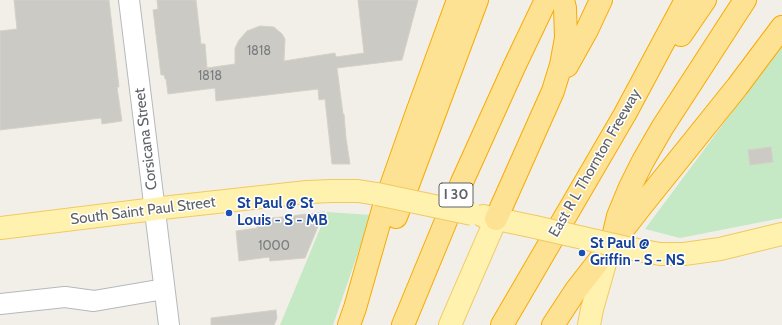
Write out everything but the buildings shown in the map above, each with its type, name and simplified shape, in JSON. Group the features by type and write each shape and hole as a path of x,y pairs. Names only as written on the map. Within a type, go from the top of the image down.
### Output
{"highway":[{"path":"352,316 384,206 414,118 458,0"},
{"path":"352,316 384,247 477,0"},
{"path":"514,67 540,0"},
{"path":"496,219 553,92 587,30 601,0"},
{"name":"East R L Thornton Freeway","path":"502,325 624,114 686,0"},
{"path":"624,114 705,0"},
{"path":"619,246 618,216 642,161 745,0"},
{"path":"553,92 561,65 566,38 558,3"},
{"name":"I 30","path":"403,325 462,182 514,67 558,3"},
{"path":"553,325 576,290 737,87 782,27"}],"main road":[{"name":"South Saint Paul Street","path":"0,228 154,209 332,190 358,191 377,194 660,254 684,254 782,238"},
{"path":"450,325 496,219"},
{"path":"589,325 603,273 619,246"}],"street":[{"name":"Corsicana Street","path":"129,0 169,325"},
{"path":"0,304 65,297 94,301 164,289"}],"green space":[{"path":"782,45 782,218 680,238 645,229"},
{"path":"327,212 371,215 333,325 280,325"}],"place":[{"name":"St Paul @ St Louis - S - MB","path":"229,213"},
{"name":"St Paul @ Griffin - S - NS","path":"582,253"}]}
